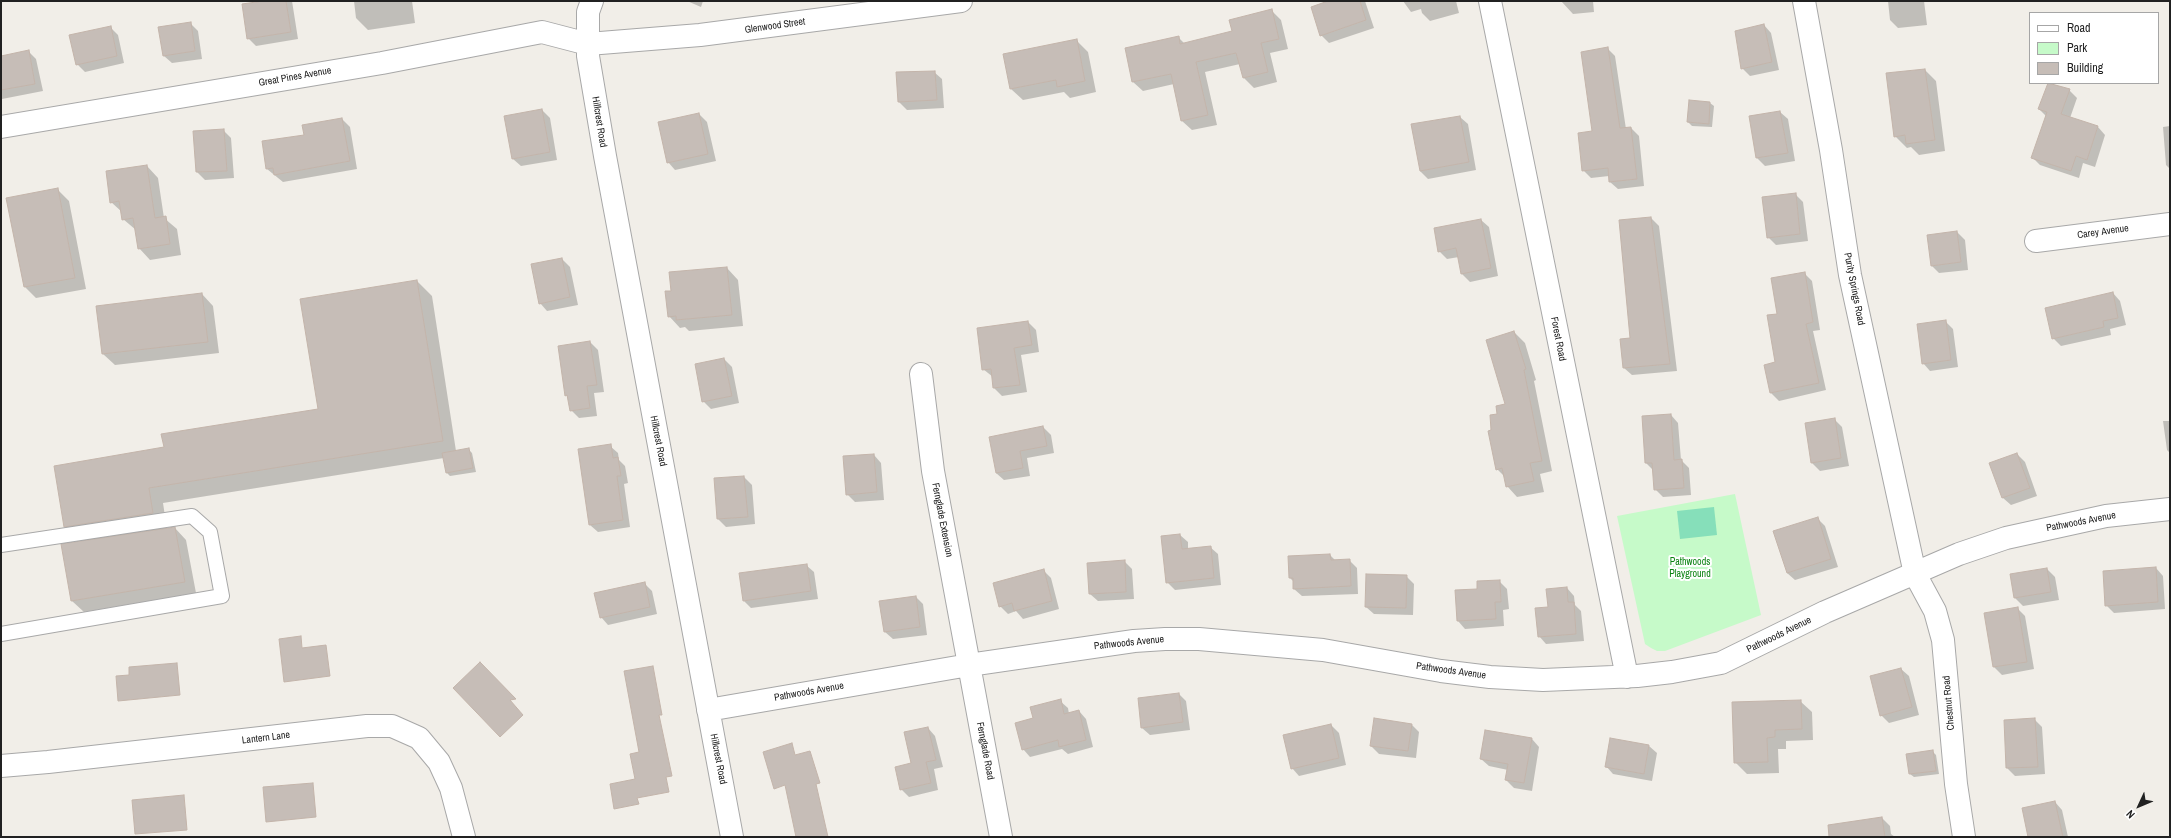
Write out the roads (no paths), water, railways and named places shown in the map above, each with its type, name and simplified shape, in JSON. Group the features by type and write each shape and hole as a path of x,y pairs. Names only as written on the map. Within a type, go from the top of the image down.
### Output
{"street":[{"name":"Hillcrest Road","path":"592,1 588,12 588,44 605,156 732,837"},
{"name":"Glenwood Street","path":"588,44 700,35 961,1"},
{"name":"Forest Road","path":"1490,1 1626,677"},
{"name":"Purity Springs Road","path":"1804,1 1831,150 1850,275 1915,574"},
{"name":"Great Pines Avenue","path":"1,127 382,63 542,32 588,44"},
{"name":"Carey Avenue","path":"2036,241 2170,224"},
{"name":"Fernglade Extension","path":"921,374 932,465 969,665"},
{"name":"Pathwoods Avenue","path":"708,710 969,665 1134,641 1199,639 1323,650 1441,671 1490,677 1543,680 1626,677 1672,672 1721,663 1825,612 1959,554 2006,538 2106,516 2170,509"},
{"name":"Chestnut Road","path":"1915,574 1935,611 1943,640 1956,784 1964,837"},
{"name":"Fernglade Road","path":"969,665 1001,837"},
{"name":"Lantern Lane","path":"1,766 367,726 392,726 419,738 440,762 451,788 464,837"}],"lane":[{"path":"1,545 192,516 210,532 222,596 1,634"}],"park label":[{"name":"Pathwoods Playground","path":"1690,568"}]}
